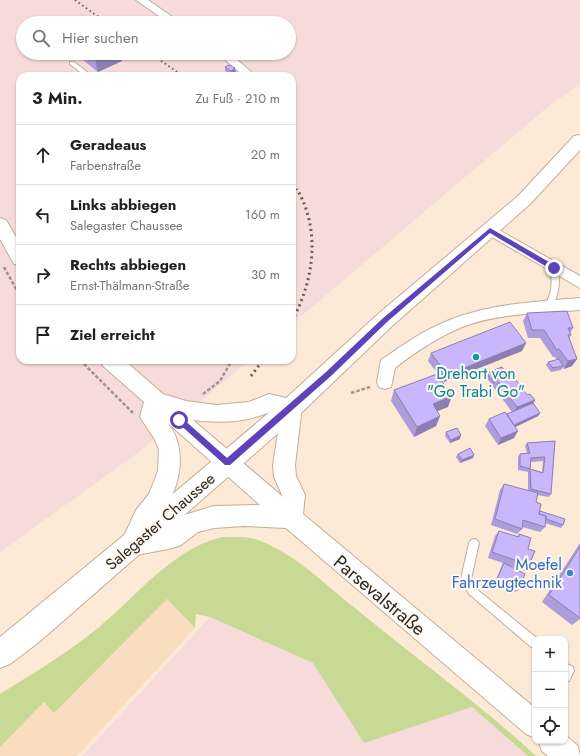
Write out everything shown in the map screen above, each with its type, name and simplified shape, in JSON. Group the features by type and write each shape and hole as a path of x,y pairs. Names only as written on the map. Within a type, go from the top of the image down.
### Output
{"main road":[{"name":"Salegaster Chaussee","path":"0,654 29,632 132,545 292,407 384,320 490,230 537,187 580,140"}],"street":[{"path":"140,0 165,16"},
{"path":"233,60 246,72"},
{"path":"0,224 16,252"},
{"path":"490,230 580,283"},
{"path":"385,382 387,365 413,345 442,330 496,313 580,304"},
{"name":"Parsevalstraße","path":"115,364 291,518 532,722"},
{"path":"155,399 185,410 217,414 250,411 269,403 292,407 284,465 285,477 294,495 291,518 244,515 214,517 192,523 173,537 132,545 144,518 158,500 169,471 170,449 162,432 150,417 155,399"},
{"name":"Parsevalstraße","path":"556,744 568,756"}],"lane":[{"path":"72,63 84,72"},
{"path":"548,307 556,291 557,283 554,268"},
{"path":"474,543 466,579 472,590 532,640"}],"path":[{"path":"1,262 16,289"},
{"path":"84,364 109,390"},
{"path":"185,410 220,381 230,364"}],"shaded area":[{"path":"0,0 580,0 580,84 550,105 296,321 296,72 16,72 16,364 245,364 139,452 0,552"},
{"path":"167,599 195,628 77,756 0,756 0,747 44,702 54,713"},
{"path":"210,617 313,663 364,742 472,707 528,756 82,756"}],"green space":[{"path":"222,537 241,537 258,540 285,553 297,561 470,699 536,756 528,756 472,707 364,743 313,663 210,617 196,614 195,628 167,599 54,713 44,702 0,747 0,694 74,646 98,628 171,563 204,543"}],"building":[{"path":"229,65 235,68 231,71 225,67"},
{"path":"567,311 573,328 568,328 571,335 568,335 577,359 568,361 559,349 557,350 544,330 532,330 527,313"},
{"path":"510,322 526,343 447,375 431,353"},
{"path":"559,359 563,366 553,368 548,362"},
{"path":"502,367 507,375 496,379 494,383 487,373"},
{"path":"511,373 527,395 530,394 535,400 517,407 496,379"},
{"path":"437,374 452,396 433,404 440,416 417,427 394,390"},
{"path":"533,403 540,413 514,425 507,414"},
{"path":"505,412 518,431 501,438 489,419"},
{"path":"457,428 461,435 451,440 446,432"},
{"path":"555,441 551,494 531,489 530,469 520,466 520,454 530,453 527,443","holes":["545,457 543,473 530,469 531,458"]},
{"path":"470,448 474,455 462,460 458,454"},
{"path":"504,484 538,493 536,502 541,504 539,514 546,516 545,527 523,520 522,529 495,519"},
{"path":"540,511 565,519 563,525 546,519 546,516 539,514"},
{"path":"499,531 519,537 519,534 531,538 528,549 535,551 529,565 492,552"},
{"name":"Moefel Fahrzeugtechnik","path":"580,547 580,618 549,595"},
{"path":"504,563 525,574 518,590 497,579"}],"railway":[{"path":"75,0 97,16"},
{"path":"160,60 177,72"},
{"path":"296,313 300,305 310,272 312,255 312,238 309,222 305,205 297,189"},
{"path":"251,376 260,364"}],"place":[{"name":"Drehort von \"Go Trabi Go\"","path":"476,357"},
{"name":"Moefel Fahrzeugtechnik","path":"570,573"}],"route":[{"path":"179,420 228,462 292,407 384,320 490,230 554,268"}]}
